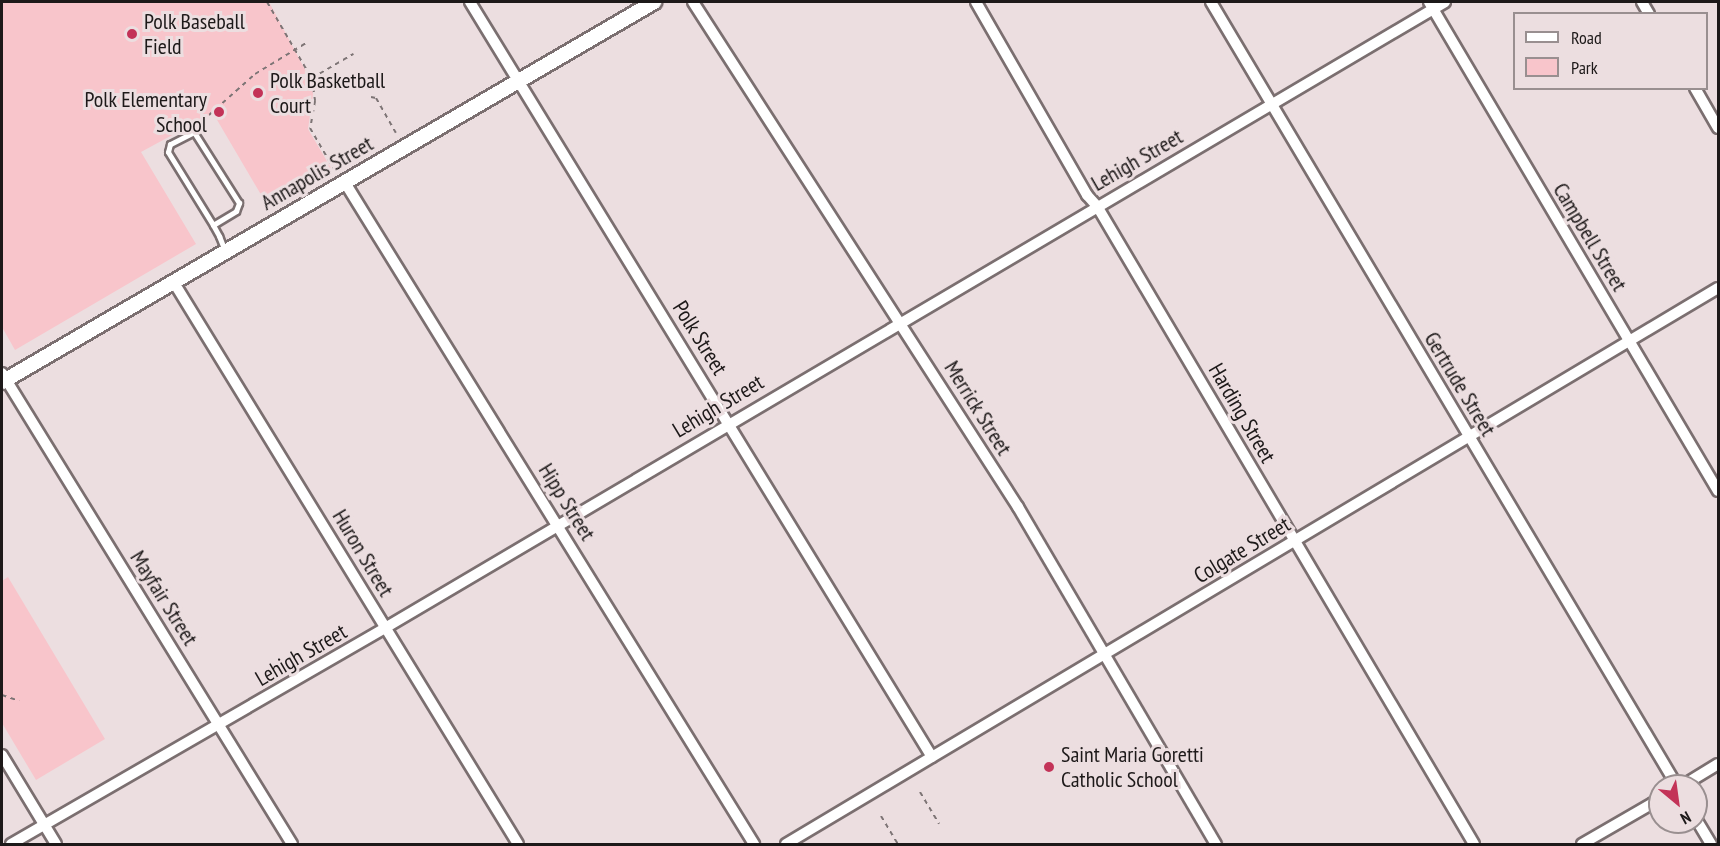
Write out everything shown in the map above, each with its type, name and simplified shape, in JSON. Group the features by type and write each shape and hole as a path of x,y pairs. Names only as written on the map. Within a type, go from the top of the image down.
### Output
{"street":[{"name":"Polk Street","path":"470,2 932,757"},
{"name":"Annapolis Street","path":"3,378 654,2"},
{"name":"Merrick Street","path":"693,2 1018,507 1216,844"},
{"name":"Harding Street","path":"976,2 1087,195 1097,206 1474,844"},
{"name":"Gertrude Street","path":"1211,2 1670,774"},
{"name":"Lehigh Street","path":"11,844 385,628 558,523 1271,104 1431,5 1445,2"},
{"name":"Campbell Street","path":"1431,5 1719,491"},
{"path":"1696,90 1719,128"},
{"name":"Hipp Street","path":"344,181 558,523 754,844"},
{"name":"Huron Street","path":"173,281 518,844"},
{"name":"Colgate Street","path":"786,844 1719,288"},
{"name":"Mayfair Street","path":"3,378 292,844"},
{"path":"2,755 56,844"},
{"path":"1702,774 1719,764"},
{"path":"1582,844 1648,806"}],"lane":[{"path":"213,225 236,211 239,203 194,132 170,144 168,152 213,225 225,251"}],"path":[{"path":"267,2 312,78 315,101 310,128 334,169"},
{"path":"209,115 255,74 306,43"},
{"path":"312,78 353,54"},
{"path":"371,97 376,98 396,133"},
{"path":"2,694 19,701"},
{"path":"920,792 939,824"},
{"path":"881,816 898,844"}],"green space":[{"path":"2,2 269,2 310,79 313,94 308,129 331,168 267,205 213,113 141,152 196,244 15,350 2,327"},
{"path":"8,577 105,739 36,780 2,723 2,581"}],"place":[{"name":"Polk Baseball Field","path":"132,34"},
{"name":"Polk Basketball Court","path":"258,93"},
{"name":"Polk Elementary School","path":"219,112"},
{"name":"Saint Maria Goretti Catholic School","path":"1049,767"}]}
